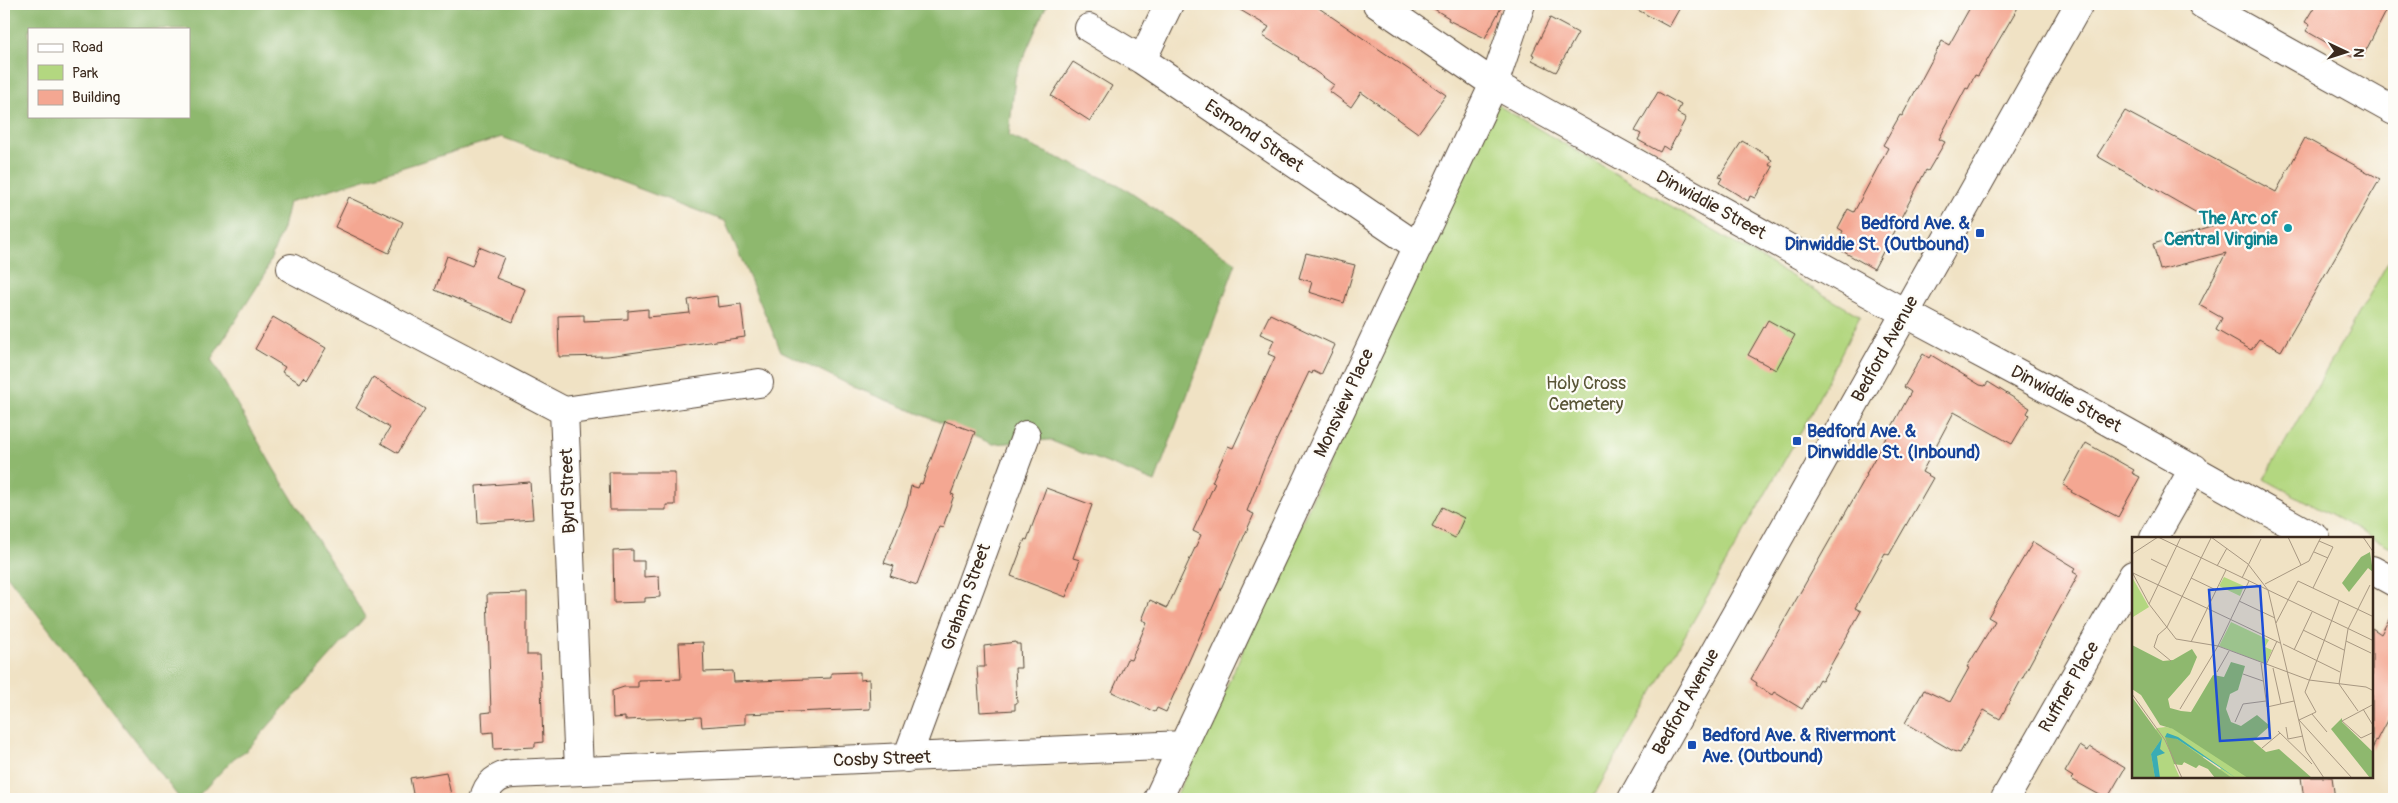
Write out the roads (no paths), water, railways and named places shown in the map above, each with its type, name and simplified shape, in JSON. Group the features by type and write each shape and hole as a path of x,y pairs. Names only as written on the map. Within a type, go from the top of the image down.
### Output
{"street":[{"path":"1142,60 1168,4"},
{"name":"Dinwiddie Street","path":"1376,4 1494,84 1905,313 2194,468 2314,537"},
{"name":"Monsview Place","path":"1158,799 1494,84 1521,4"},
{"name":"Bedford Avenue","path":"1632,799 2079,4"},
{"path":"2202,4 2394,109"},
{"name":"Esmond Street","path":"1089,28 1142,60 1418,247"},
{"path":"291,268 564,411 759,383"},
{"name":"Byrd Street","path":"564,411 580,770"},
{"name":"Graham Street","path":"907,758 1026,435"},
{"path":"2155,537 2194,468"},
{"path":"2373,571 2394,582"},
{"name":"Ruffner Place","path":"2005,799 2132,577"},
{"name":"Cosby Street","path":"580,770 907,758 1184,745"},
{"path":"484,799 494,781 507,775 580,770"}],"place":[{"name":"The Arc of Central Virginia","path":"2288,228"},
{"name":"Bedford Ave. & Dinwiddie St. (Outbound)","path":"1980,233"},
{"name":"Bedford Ave. & Dinwiddle St. (Inbound)","path":"1797,441"},
{"name":"Bedford Ave. & Rivermont Ave. (Outbound)","path":"1692,745"}],"park label":[{"name":"Holy Cross Cemetery","path":"1586,393"}]}
